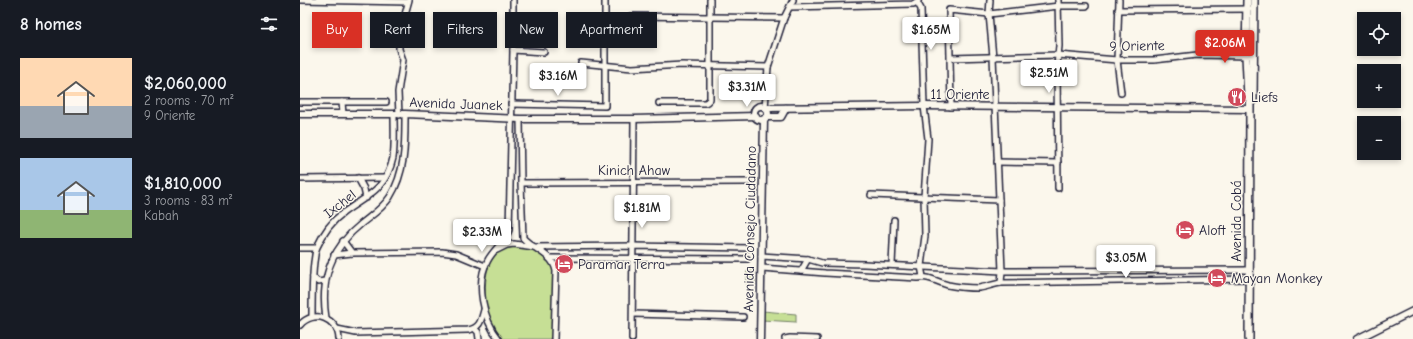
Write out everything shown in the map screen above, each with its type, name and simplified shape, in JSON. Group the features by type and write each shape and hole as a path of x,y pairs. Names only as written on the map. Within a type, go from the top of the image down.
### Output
{"main road":[{"name":"Avenida Cobá","path":"1247,0 1251,9"},
{"name":"Avenida Cobá","path":"1249,339 1250,106 1253,100 1249,56 1251,9 1254,0"}],"street":[{"path":"300,0 408,1 399,36 399,49 403,60 398,92 404,156 402,168 398,181 390,196 380,209 360,224 343,242 334,255 325,281 324,301 326,318"},
{"path":"475,329 482,318 484,310 482,281 485,266 491,255 507,237 509,230 513,0"},
{"path":"511,104 605,106 605,0"},
{"path":"659,103 707,102 710,97 710,0"},
{"path":"765,118 768,113 766,108 768,67 784,18 793,0"},
{"path":"990,0 989,14 993,57 1002,271 1001,283"},
{"path":"1058,0 1058,188"},
{"path":"1119,0 1117,60 1121,93"},
{"path":"790,7 913,4 918,1 921,9 924,106 928,139 924,197 925,236 921,266 923,277"},
{"path":"951,107 949,10 989,14 1059,6 1086,6"},
{"path":"1118,10 1251,9"},
{"path":"657,17 784,18"},
{"path":"513,50 544,52"},
{"name":"9 Oriente","path":"951,58 1058,55 1117,60 1154,60 1197,55 1249,56"},
{"path":"581,63 606,64 632,68 710,66 768,67"},
{"path":"300,102 386,102"},
{"path":"342,102 343,114"},
{"name":"11 Oriente","path":"766,108 924,106 1250,106"},
{"path":"766,108 757,108 755,112 759,119 781,117 786,108"},
{"name":"Avenida Juanek","path":"300,114 399,115 520,119 634,119 756,116"},
{"name":"Ixchel","path":"312,317 312,277 316,248 327,229 343,213 366,198 379,187 385,178 391,165 399,115"},
{"name":"Avenida Consejo Ciudadano","path":"760,339 765,118"},
{"path":"520,119 523,238 549,258 554,264 556,271 554,338"},
{"path":"632,339 634,119"},
{"path":"997,162 1058,163"},
{"path":"391,165 402,168"},
{"path":"358,178 364,189 366,198"},
{"path":"300,179 385,178"},
{"name":"Kinich Ahaw","path":"521,182 748,182"},
{"path":"871,194 998,200"},
{"path":"892,265 894,220"},
{"path":"343,242 352,253"},
{"path":"496,250 507,245 514,244 534,247 633,246 749,248"},
{"path":"300,248 316,248"},
{"path":"334,255 352,253 442,252 456,254 485,266"},
{"path":"761,256 808,259 822,263 921,266 1002,271 1249,270"},
{"path":"549,258 747,259"},
{"path":"801,271 808,259"},
{"path":"822,263 825,273"},
{"path":"863,275 864,264"},
{"path":"762,268 825,273 918,278 923,277 934,279 947,285 979,288 1001,283 1249,279"},
{"path":"934,279 939,268"},
{"path":"1078,271 1079,281"},
{"path":"312,277 318,282 325,281"},
{"path":"484,310 494,333 499,339"},
{"path":"1357,339 1413,311"},
{"path":"633,314 743,317"},
{"path":"300,325 312,317 319,316 326,318 334,324 337,329 339,339"},
{"path":"337,329 356,333 458,331 475,329"},
{"path":"475,329 478,332 479,339"},
{"path":"785,339 817,339"}],"green space":[{"path":"524,247 540,254 553,265 553,335 549,339 501,339 492,325 488,314 485,286 488,267 491,260 495,254 501,250"},
{"path":"754,270 755,284 747,285 747,271"},
{"path":"763,311 796,314 796,322 762,320"}],"place":[{"name":"Liefs","path":"1237,97"},
{"name":"Aloft","path":"1185,230"},
{"name":"Paramar Terra","path":"564,264"},
{"name":"Mayan Monkey","path":"1217,278"}]}
